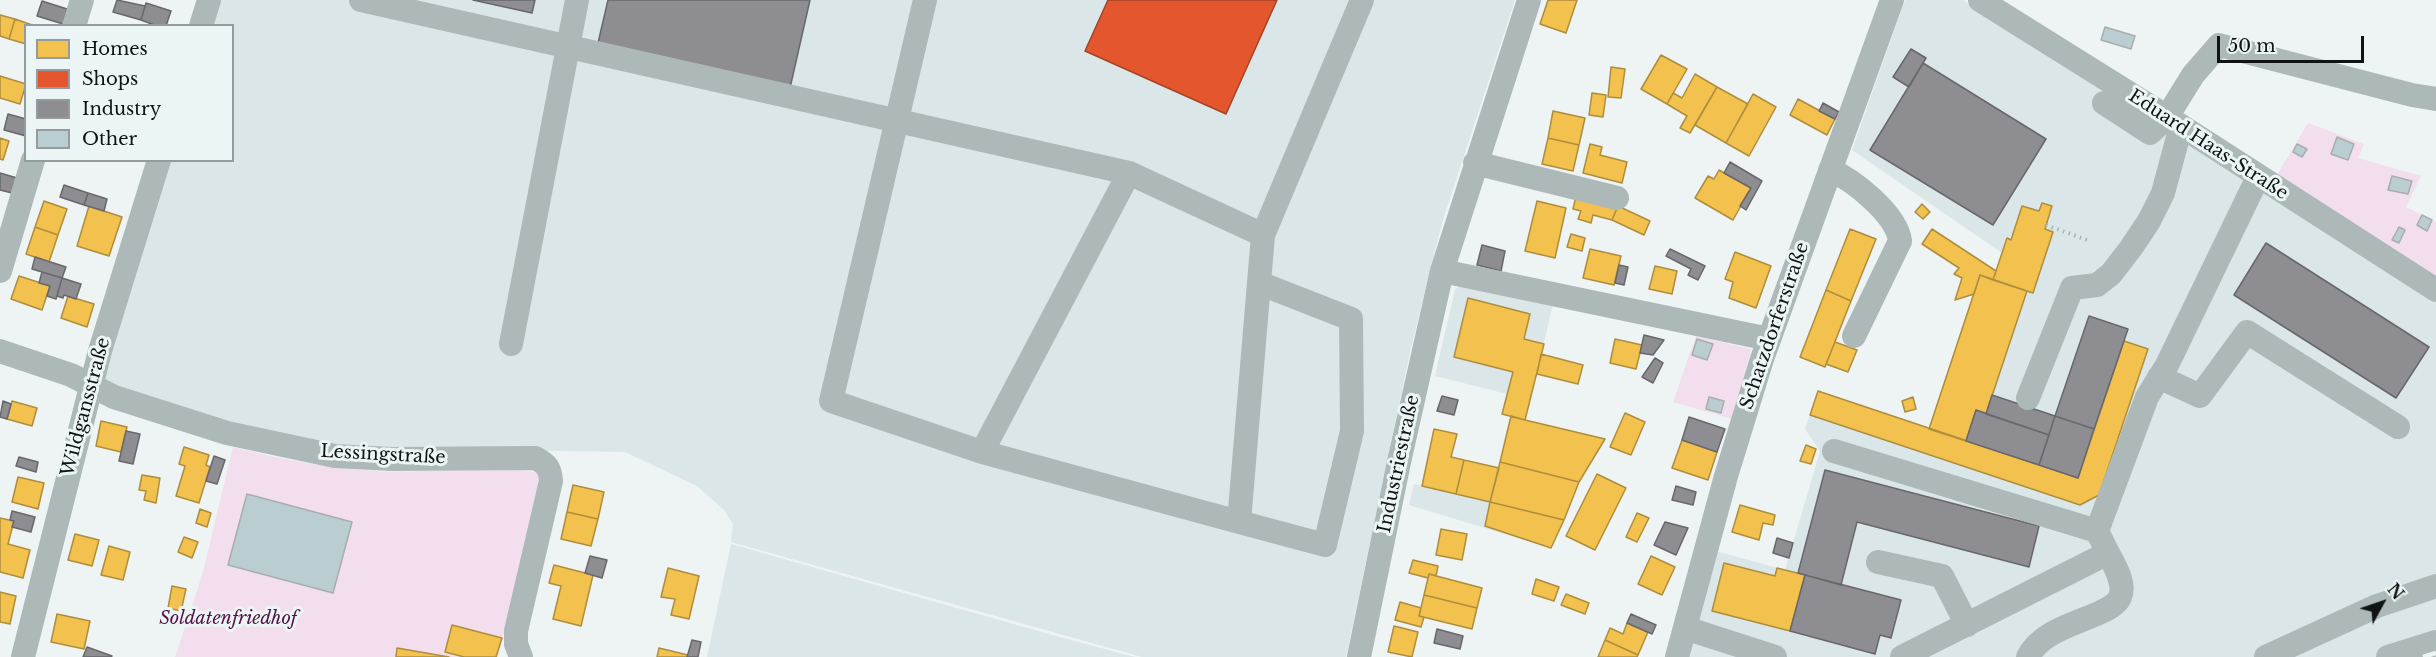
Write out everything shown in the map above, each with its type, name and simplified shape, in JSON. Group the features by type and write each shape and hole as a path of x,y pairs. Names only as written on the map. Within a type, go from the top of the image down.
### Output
{"street":[{"path":"75,24 82,0"},
{"path":"202,24 209,0"},
{"path":"361,0 1129,173 1263,235"},
{"path":"511,344 577,0"},
{"path":"925,0 831,401 982,452 1325,545 1352,431 1351,319 1258,283"},
{"path":"1239,522 1263,235 1362,0"},
{"name":"Industriestraße","path":"1359,657 1399,462 1442,271 1475,163 1530,0"},
{"name":"Schatzdorferstraße","path":"1677,657 1726,476 1769,339 1892,0"},
{"name":"Eduard Haas-Straße","path":"1980,0 2436,290"},
{"path":"2028,398 2072,288 2097,285 2111,274 2149,221 2163,193 2174,122 2193,75 2220,45 2412,95 2436,99"},
{"path":"2104,103 2150,133 2174,122"},
{"path":"0,271 32,162"},
{"name":"Wildgansstraße","path":"23,657 91,385 158,162"},
{"path":"1475,163 1617,198"},
{"path":"1830,170 1848,178 1865,193 1899,231 1900,241 1854,336"},
{"path":"982,452 1129,173"},
{"path":"2097,531 2146,397 2159,377 2258,177"},
{"path":"1442,271 1769,339"},
{"path":"2159,377 2200,396 2247,332 2398,427"},
{"name":"Lessingstraße","path":"0,351 70,375 114,397 237,436 335,456 393,459 535,458 545,463 550,469 551,481 516,631 516,644 521,657"},
{"path":"1834,451 2097,531 2121,585 2120,598 2110,608 2056,630 2042,639 2028,657"},
{"path":"1902,657 2108,553"},
{"path":"1878,562 1942,576 1967,625"},
{"path":"2266,657 2377,606 2436,586"},
{"path":"1685,628 1775,657"},
{"path":"2388,657 2436,642"}],"path":[{"path":"2046,225 2090,241"}],"shaded area":[{"path":"217,0 1515,0 1442,223 1410,352 1346,657 1142,657 731,542 733,524 724,510 697,486 625,452 369,448 311,444 253,432 104,381 106,356 167,162 234,162 234,24 209,24"},
{"path":"1905,0 1963,0 2436,299 2436,657 1684,657 1712,550 1785,570 1820,451 1805,429 1818,391 1929,428 2002,253 1852,150"},
{"path":"1462,284 1553,304 1526,420 1605,439 1579,482 1551,548 1409,505 1414,484 1456,493 1464,460 1499,467 1511,416 1502,414 1507,394 1435,376 1455,290"},
{"path":"731,544 1056,636 1135,657 707,657"}],"green space":[{"path":"2308,123 2364,144 2358,158 2421,176 2406,207 2436,222 2436,281 2275,178"},
{"path":"1696,336 1751,349 1733,419 1673,402"},
{"name":"Soldatenfriedhof","path":"233,447 303,462 356,470 395,472 499,469 540,473 543,481 498,657 175,657 203,572"}],"building: Homes":[{"path":"1548,0 1577,0 1566,33 1540,24"},
{"path":"0,15 15,19 9,39 0,36"},
{"path":"15,19 29,24 24,24 24,43 9,39"},
{"path":"1661,55 1687,69 1667,104 1641,89"},
{"path":"1611,67 1625,69 1621,98 1608,97"},
{"path":"1695,74 1717,87 1690,133 1680,128 1687,116 1667,104 1673,93 1682,98"},
{"path":"0,76 24,83 20,104 0,98"},
{"path":"1717,87 1748,104 1726,143 1695,125"},
{"path":"1592,93 1606,95 1603,117 1589,115"},
{"path":"1753,94 1776,107 1749,156 1726,143"},
{"path":"1798,99 1835,119 1827,135 1790,115"},
{"path":"1553,111 1585,118 1579,145 1548,138"},
{"path":"0,138 9,141 3,160 0,159"},
{"path":"1548,138 1579,145 1573,171 1542,164"},
{"path":"1590,144 1602,147 1600,155 1627,162 1622,183 1583,173"},
{"path":"1719,170 1751,188 1733,220 1695,198 1708,176 1714,179"},
{"path":"1576,196 1618,206 1612,220 1593,215 1591,223 1578,219 1581,211 1573,209"},
{"path":"44,201 67,209 58,235 35,227"},
{"path":"1537,201 1566,208 1555,258 1525,251"},
{"path":"2042,203 2052,206 2045,229 2053,232 2033,293 1993,280 2007,238 2011,240 2022,206 2039,211"},
{"path":"1922,204 1930,212 1923,219 1915,212"},
{"path":"89,206 122,217 109,256 77,246"},
{"path":"1618,206 1650,221 1644,235 1612,220"},
{"path":"35,227 58,235 49,262 26,254"},
{"path":"1850,229 1876,239 1851,301 1826,290"},
{"path":"1932,229 1996,271 1993,280 1980,275 1974,294 1955,300 1962,278 1954,274 1959,268 1922,244"},
{"path":"1571,234 1585,238 1582,251 1567,247"},
{"path":"1590,249 1621,256 1614,285 1583,278"},
{"path":"1735,252 1771,266 1756,308 1729,298 1733,282 1725,279"},
{"path":"1655,266 1677,271 1672,294 1649,289"},
{"path":"1980,275 2027,291 1986,414 1976,410 1966,441 1929,429"},
{"path":"19,276 50,286 42,310 11,299"},
{"path":"1826,290 1851,301 1825,367 1800,357"},
{"path":"68,296 94,304 87,327 61,318"},
{"path":"1468,298 1530,314 1524,339 1544,344 1525,420 1502,414 1513,372 1454,357"},
{"path":"1615,339 1642,345 1636,369 1610,363"},
{"path":"2124,341 2148,349 2099,495 2080,505 1810,415 1818,391 2078,478"},
{"path":"1835,342 1857,350 1848,372 1826,364"},
{"path":"1541,354 1583,365 1578,384 1537,374"},
{"path":"1913,397 1916,409 1905,412 1902,401"},
{"path":"12,401 37,408 32,426 7,419"},
{"path":"1625,413 1645,422 1631,455 1610,447"},
{"path":"1511,416 1605,439 1579,482 1500,462"},
{"path":"101,421 127,427 121,452 96,446"},
{"path":"1434,429 1457,434 1451,457 1464,460 1456,494 1422,486"},
{"path":"1682,440 1717,452 1708,480 1672,468"},
{"path":"1806,445 1816,449 1811,464 1800,461"},
{"path":"184,447 209,455 206,465 210,467 199,503 176,496 185,466 179,464"},
{"path":"1464,460 1499,468 1490,502 1456,494"},
{"path":"1500,462 1579,482 1564,520 1490,502"},
{"path":"1597,474 1626,488 1595,550 1566,536"},
{"path":"142,475 160,478 156,503 144,500 146,491 139,490"},
{"path":"18,477 44,483 38,509 12,502"},
{"path":"573,485 604,492 598,519 567,512"},
{"path":"1490,502 1564,520 1551,548 1485,526"},
{"path":"1740,505 1775,515 1773,525 1763,523 1759,540 1732,532"},
{"path":"200,509 211,513 207,527 196,523"},
{"path":"567,512 598,519 591,546 561,539"},
{"path":"1637,513 1649,518 1637,542 1626,537"},
{"path":"0,518 14,521 8,544 30,550 23,578 0,572"},
{"path":"1441,529 1467,534 1462,560 1436,555"},
{"path":"75,534 99,540 92,566 68,560"},
{"path":"184,537 198,542 192,558 178,552"},
{"path":"109,546 130,552 123,580 101,575"},
{"path":"1651,556 1675,567 1662,595 1638,584"},
{"path":"1413,560 1438,566 1436,576 1429,574 1428,578 1409,573"},
{"path":"1724,563 1775,576 1777,568 1805,575 1790,631 1712,611"},
{"path":"554,565 593,575 581,626 553,619 561,586 549,583"},
{"path":"668,568 699,576 689,619 671,615 675,599 661,597"},
{"path":"1429,574 1482,588 1477,608 1424,595"},
{"path":"1536,579 1559,587 1554,601 1532,594"},
{"path":"172,586 186,589 181,611 168,608"},
{"path":"0,592 16,596 10,624 0,622"},
{"path":"1566,594 1589,603 1585,614 1561,605"},
{"path":"1424,595 1477,608 1472,629 1419,616"},
{"path":"1400,602 1421,608 1419,616 1424,617 1421,627 1395,620"},
{"path":"57,614 90,621 84,649 51,642"},
{"path":"1627,623 1648,632 1638,655 1605,640 1610,628 1623,634"},
{"path":"452,625 502,638 496,657 464,657 445,652"},
{"path":"1394,626 1418,632 1412,657 1388,652"},
{"path":"1605,640 1638,655 1637,657 1598,657"},
{"path":"397,648 449,657 396,657"},
{"path":"659,648 688,655 687,657 657,657"}],"building: Shops":[{"path":"1108,0 1277,0 1226,114 1085,51"}],"building: Industry":[{"path":"117,0 145,6 141,20 113,12"},
{"path":"473,0 535,0 532,13"},
{"path":"608,0 810,0 790,88 598,43"},
{"path":"42,1 67,9 63,24 37,16"},
{"path":"146,3 171,11 167,24 152,24 141,20"},
{"path":"1911,49 1926,58 1909,87 1893,77"},
{"path":"1923,63 2046,139 1993,225 1870,150"},
{"path":"1823,103 1839,112 1835,119 1819,111"},
{"path":"8,114 24,118 24,135 4,130"},
{"path":"1730,162 1762,181 1746,210 1740,206 1751,188 1724,173"},
{"path":"0,173 17,178 12,193 0,190"},
{"path":"64,185 88,193 84,205 60,197"},
{"path":"88,193 107,199 104,211 84,205"},
{"path":"2266,243 2429,347 2396,398 2234,295"},
{"path":"1482,245 1505,251 1501,271 1477,265"},
{"path":"1670,249 1705,266 1698,280 1688,275 1691,269 1666,256"},
{"path":"35,257 66,267 62,278 32,269"},
{"path":"1619,265 1628,267 1624,285 1615,283"},
{"path":"42,272 62,278 56,299 47,296 50,286 39,283"},
{"path":"62,278 81,284 76,299 64,295 63,298 57,296"},
{"path":"2089,316 2128,329 2094,429 2055,416"},
{"path":"1644,335 1664,340 1653,355 1640,353"},
{"path":"1655,358 1663,363 1653,383 1642,377"},
{"path":"1992,395 2055,416 2049,435 1986,414"},
{"path":"1442,396 1458,400 1454,415 1437,411"},
{"path":"3,401 11,404 7,419 0,417"},
{"path":"1976,410 2049,435 2039,465 1966,441"},
{"path":"2055,416 2094,429 2078,478 2039,465"},
{"path":"1689,417 1725,429 1717,452 1682,440"},
{"path":"126,431 140,434 133,464 119,461"},
{"path":"214,456 225,460 217,484 206,481"},
{"path":"19,457 38,462 36,472 16,466"},
{"path":"1825,470 2039,526 2029,567 1857,522 1841,585 1798,573"},
{"path":"1676,486 1696,492 1693,505 1672,500"},
{"path":"12,511 35,517 31,532 12,527 14,521 10,520"},
{"path":"1665,522 1688,528 1676,555 1654,545"},
{"path":"1777,538 1793,543 1789,558 1773,553"},
{"path":"590,556 607,560 602,578 585,573"},
{"path":"1805,575 1901,600 1891,638 1880,635 1875,654 1790,631"},
{"path":"1631,614 1656,625 1652,634 1627,623"},
{"path":"1437,629 1463,636 1460,649 1434,643"},
{"path":"692,640 701,642 698,657 687,657"},
{"path":"87,647 112,656 83,657"}],"building: Other":[{"path":"2105,27 2135,36 2131,49 2101,40"},
{"path":"2337,137 2354,144 2348,160 2331,154"},
{"path":"2297,144 2307,149 2302,157 2293,152"},
{"path":"2392,176 2412,181 2408,194 2388,190"},
{"path":"2422,215 2432,220 2427,231 2417,225"},
{"path":"2399,227 2405,230 2399,243 2392,240"},
{"path":"1697,339 1713,344 1707,360 1692,355"},
{"path":"1709,397 1724,401 1721,413 1706,409"},
{"path":"247,494 352,522 333,593 228,565"}],"railway":[{"path":"2423,657 2436,653"}]}
